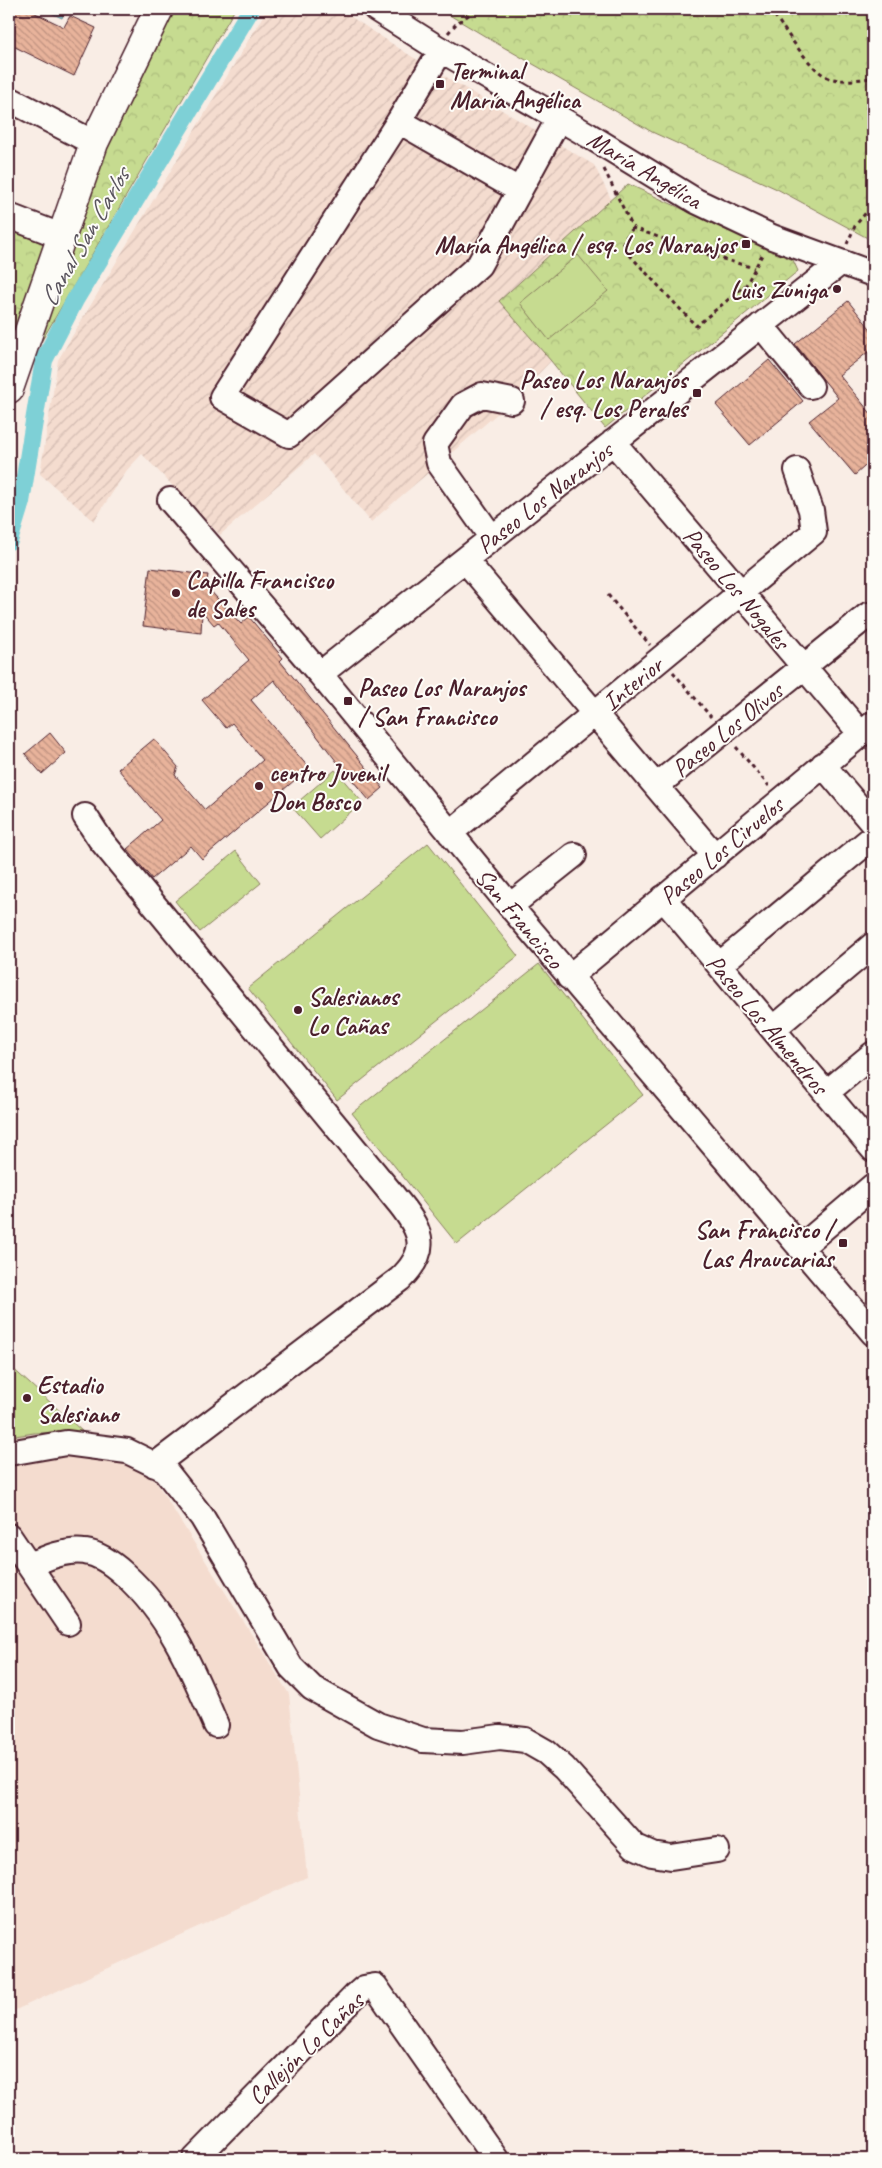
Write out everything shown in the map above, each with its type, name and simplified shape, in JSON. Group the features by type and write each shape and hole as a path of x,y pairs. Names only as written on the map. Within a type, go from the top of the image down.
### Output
{"main road":[{"path":"9,389 17,341 94,143 159,9"}],"street":[{"name":"María Angélica","path":"376,9 696,201 772,237 873,274"},
{"path":"439,48 399,122 222,397 289,435 479,265 559,118"},
{"path":"9,99 94,143"},
{"path":"399,122 519,190"},
{"path":"9,216 53,233"},
{"name":"Paseo Los Naranjos","path":"320,674 840,263"},
{"path":"761,325 811,386"},
{"path":"492,538 439,463 435,444 464,405 482,395 512,400"},
{"name":"Paseo Los Nogales","path":"613,442 804,667 867,729"},
{"name":"Interior","path":"450,833 814,532 811,510 797,470"},
{"name":"San Francisco","path":"170,500 320,674 569,977 873,1333"},
{"path":"465,560 715,856"},
{"name":"Paseo Los Olivos","path":"656,786 868,615"},
{"name":"Paseo Los Ciruelos","path":"569,977 867,729"},
{"path":"823,765 873,824"},
{"path":"85,816 100,839 400,1204 414,1222 418,1233 418,1256 412,1267 400,1279 155,1465"},
{"path":"719,965 873,837"},
{"path":"510,906 574,855"},
{"name":"Paseo Los Almendros","path":"663,898 873,1149"},
{"path":"773,1029 873,945"},
{"path":"826,1093 873,1054"},
{"path":"800,1248 873,1186"},
{"path":"9,1453 66,1443 127,1451 164,1470 202,1516 291,1667 312,1688 378,1725 422,1740 463,1742 500,1737 525,1740 552,1757 634,1846 652,1854 671,1857 717,1850"},
{"path":"9,1536 68,1623"},
{"path":"30,1565 48,1558 83,1551 96,1554 113,1564 155,1605 169,1626 189,1662 216,1725"},
{"name":"Callejón Lo Cañas","path":"195,2159 354,1996 364,1988 375,1986 496,2159"}],"path":[{"path":"439,48 456,24 478,9"},
{"path":"770,9 813,66 827,77 849,80 873,78"},
{"path":"588,135 633,228 754,268"},
{"path":"840,263 855,226 873,204"},
{"path":"633,228 624,240 624,249 696,326 746,285 772,237"},
{"path":"608,596 782,800"}],"shaded area":[{"name":"Terminal María Angélica","path":"267,9 339,9 411,56 594,165 611,199 499,301 551,361 512,401 371,522 314,454 220,535 142,454 127,470 94,521 40,474 58,360"},
{"path":"58,1431 83,1432 156,1482 289,1694 307,1877 9,2013 9,1437"}],"green space":[{"path":"169,9 235,9 34,354 88,177"},
{"path":"436,9 873,9 873,241 777,189 652,132 441,10"},
{"path":"628,184 793,260 798,271 605,428 499,301"},
{"path":"19,226 51,238 9,361 9,245"},
{"path":"578,255 608,291 549,340 520,303"},
{"path":"335,770 362,802 320,839 292,807"},
{"path":"428,843 518,956 337,1100 248,988"},
{"path":"236,851 261,883 200,932 175,901"},
{"path":"539,964 643,1095 457,1244 352,1113"},
{"name":"Estadio Salesiano","path":"9,1365 83,1432 34,1433 9,1437"}],"water":[{"path":"42,9 56,9 64,13 62,18"}],"building":[{"path":"9,9 27,9 64,27 70,16 96,28 74,76 9,44"},
{"path":"848,301 873,332 873,348 839,375 873,416 873,459 855,475 809,421 838,398 795,344"},
{"path":"769,360 803,401 750,445 716,405"},
{"path":"150,568 208,575 206,586 241,624 249,617 283,658 280,661 383,788 369,800 337,762 274,680 251,700 309,768 202,859 191,846 152,879 127,849 161,820 118,769 154,739 178,767 175,775 205,810 263,760 232,723 226,728 202,700 249,660 218,622 214,625 202,611 201,633 143,626"},
{"path":"50,733 66,753 42,774 25,754"}],"waterway":[{"name":"Canal San Carlos","path":"9,541 21,502 44,360 75,300 251,9"}],"place":[{"name":"Terminal María Angélica","path":"440,84"},
{"name":"María Angélica / esq. Los Naranjos","path":"746,244"},
{"name":"Luis Zuniga","path":"837,289"},
{"name":"Paseo Los Naranjos / esq. Los Perales","path":"697,393"},
{"name":"Capilla Francisco de Sales","path":"176,593"},
{"name":"Paseo Los Naranjos / San Francisco","path":"348,701"},
{"name":"centro Juvenil Don Bosco","path":"259,786"},
{"name":"Salesianos Lo Cañas","path":"298,1010"},
{"name":"San Francisco / Las Araucarias","path":"843,1243"},
{"name":"Estadio Salesiano","path":"27,1398"}]}
